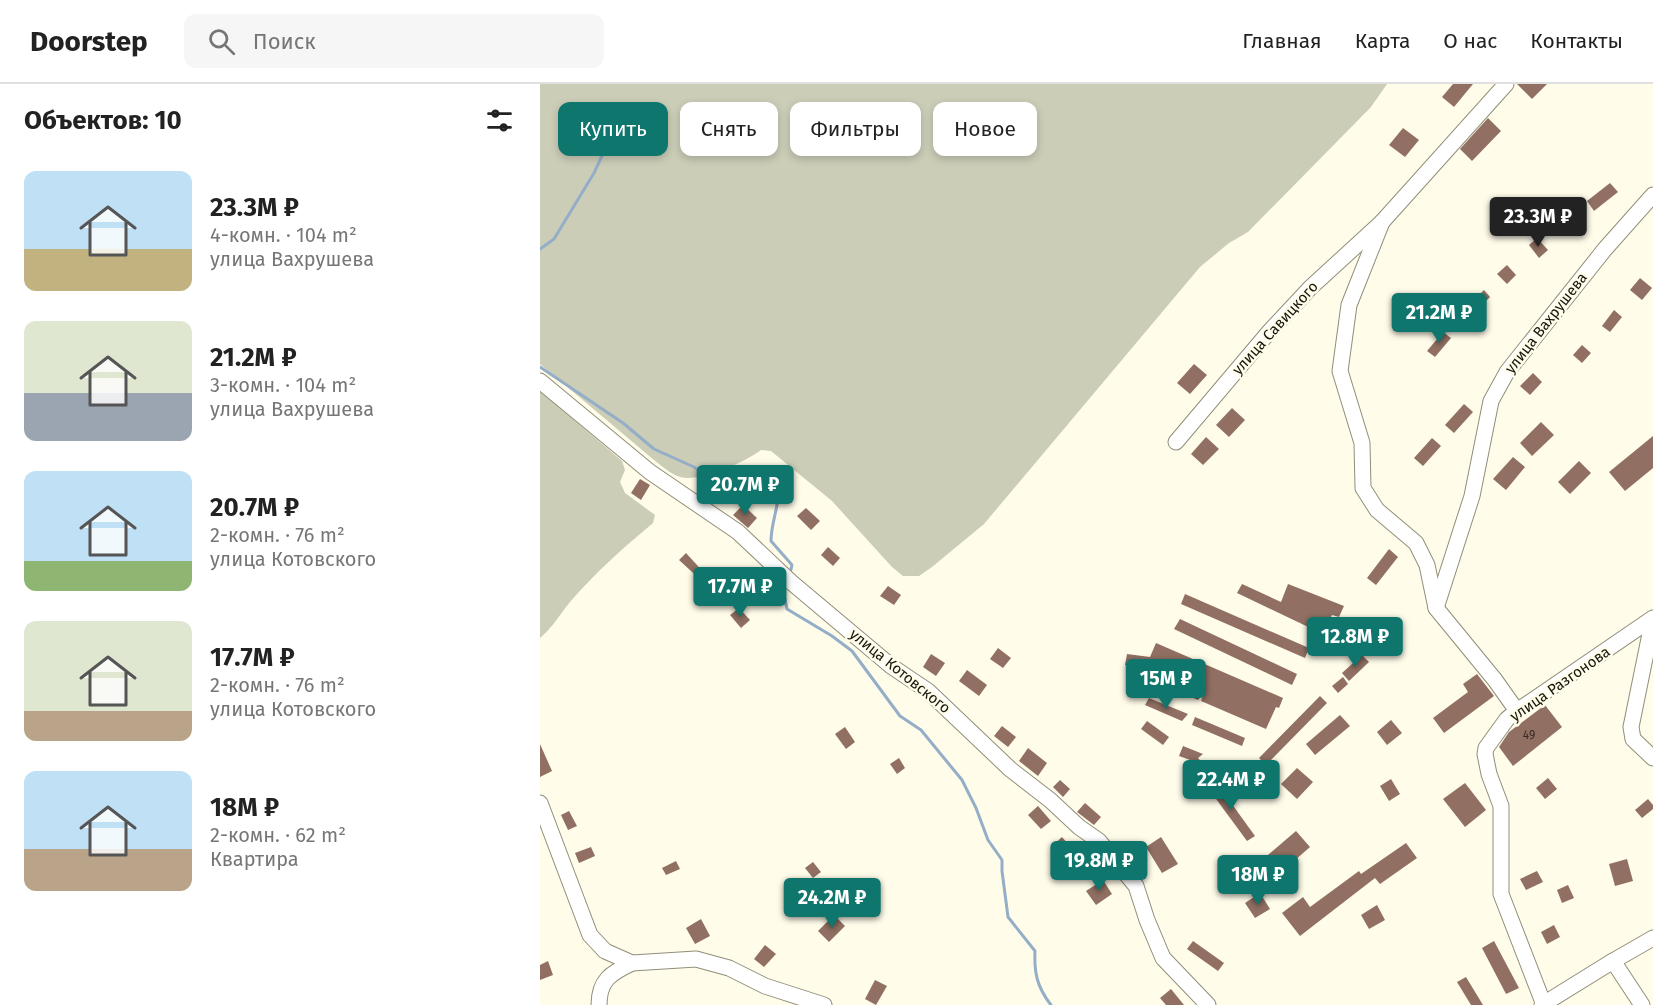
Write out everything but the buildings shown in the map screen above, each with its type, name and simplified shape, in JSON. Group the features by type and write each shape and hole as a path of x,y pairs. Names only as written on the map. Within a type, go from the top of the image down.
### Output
{"street":[{"name":"улица Савицкого","path":"1176,442 1269,332 1310,288 1382,222 1506,84"},
{"name":"улица Вахрушева","path":"1436,608 1472,496 1491,401 1507,372 1605,249 1653,195"},
{"name":"улица Савицкого","path":"1382,222 1348,305 1340,370 1362,443 1363,488 1377,510 1416,543 1427,565 1436,608 1495,680 1517,711"},
{"name":"улица Котовского","path":"540,381 650,472 738,532 791,582 891,666 928,691 1010,769 1099,841 1136,886 1163,958 1208,1005"},
{"name":"улица Разгонова","path":"1543,1005 1501,894 1501,806 1489,774 1485,754 1490,742 1507,719 1653,619"},
{"path":"1653,619 1631,727 1633,739 1653,758"},
{"path":"540,803 590,935 605,951 632,963"},
{"path":"1543,1005 1653,938"},
{"path":"599,1005 599,991 607,979 632,963 696,959 729,968 765,986 824,1005"},
{"path":"1613,961 1642,1005"}],"green space":[{"path":"540,84 1387,84 1371,107 1248,232 1229,243 1200,267 984,524 919,576 903,576 892,567 832,501 771,451 761,450 736,464 705,475 687,478 678,476 654,460 540,364"},
{"path":"540,391 622,461 625,470 620,482 625,493 655,515 653,523 589,581 540,638"}],"waterway":[{"path":"540,249 554,239 602,156"},
{"path":"540,367 623,423 654,449 694,467 712,480 724,480 750,468 775,477 778,500 771,541 792,565 790,573"},
{"path":"782,585 787,609 852,651 900,716 921,730 962,780 988,840 1002,860 1008,917 1035,951 1037,980 1051,1005"}]}
